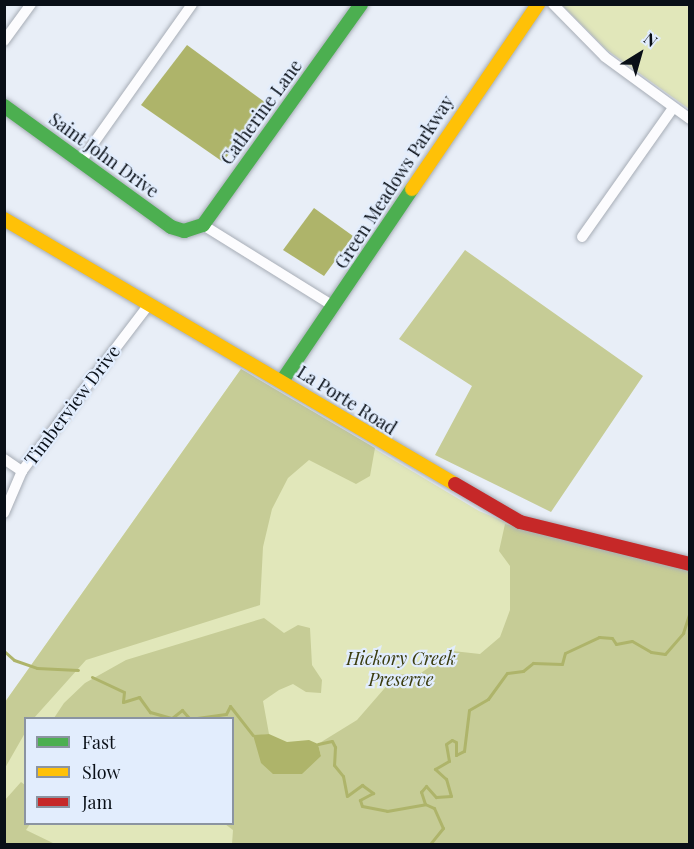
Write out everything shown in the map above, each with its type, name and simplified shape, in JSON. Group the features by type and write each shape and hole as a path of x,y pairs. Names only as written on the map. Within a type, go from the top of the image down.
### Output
{"street":[{"path":"4,41 31,4"},
{"path":"81,161 192,4"},
{"name":"Catherine Lane","path":"203,225 360,4"},
{"name":"Green Meadows Parkway","path":"282,381 538,4"},
{"path":"553,4 572,29 605,57 690,119"},
{"name":"Saint John Drive","path":"4,106 171,227 184,231 203,225"},
{"path":"582,237 674,108"},
{"name":"La Porte Road","path":"4,219 520,522 690,564"},
{"path":"203,225 333,306"},
{"name":"Timberview Drive","path":"4,513 22,471 148,304"},
{"path":"4,459 22,471"}],"green space":[{"path":"562,5 689,5 689,109 607,50"},
{"name":"Hickory Creek Preserve","path":"241,369 479,511 535,534 689,844 5,844 5,702"}],"shaded area":[{"path":"187,45 266,103 223,162 141,105"},
{"path":"314,208 353,236 324,276 283,250"},
{"path":"465,250 643,376 551,512 435,455 472,386 399,339"},
{"path":"241,369 375,448 370,476 356,484 309,460 288,478 272,509 263,547 260,605 86,660 35,717 24,717 24,735 5,768 5,702"},
{"path":"505,524 689,570 689,844 232,844 233,830 226,825 234,825 234,717 55,717 64,703 85,683 126,660 264,618 284,633 298,625 310,628 312,665 322,680 321,693 306,692 293,684 279,690 263,701 269,734 253,736 321,756 318,744 357,720 397,674 418,675 453,651 480,654 500,637 510,610 510,566 499,551"},
{"path":"269,734 287,742 309,740 318,744 321,756 302,774 273,774 261,763 253,735"},
{"path":"21,782 24,784 24,825 29,825 26,830 55,844 5,844 5,800"}],"waterway":[{"path":"425,804 421,792 426,786 436,797 451,796 446,779 435,769 449,761 446,744 452,740 456,742 456,755 464,751 469,710 488,699 507,673 523,671 533,663 562,664 565,653 599,637 612,638 616,644 632,641 651,652 665,654 683,633 690,611"},
{"path":"4,651 14,660 37,668 78,670"},
{"path":"92,677 124,692 123,702 139,697 150,712 168,717"},
{"path":"204,717 226,714 230,706 253,735"},
{"path":"173,717 182,710 188,717"},
{"path":"318,744 332,741 335,747 334,765 343,776 347,796 362,785 373,793 360,800 362,806 387,811 425,804 434,808 443,828 430,844"}],"traffic: fast":[{"path":"4,106 171,227 184,231 203,225 361,4"},
{"path":"282,381 412,189"}],"traffic: slow":[{"path":"412,189 538,4"},
{"path":"4,219 455,484"}],"traffic: jam":[{"path":"455,484 520,522 690,564"}]}
